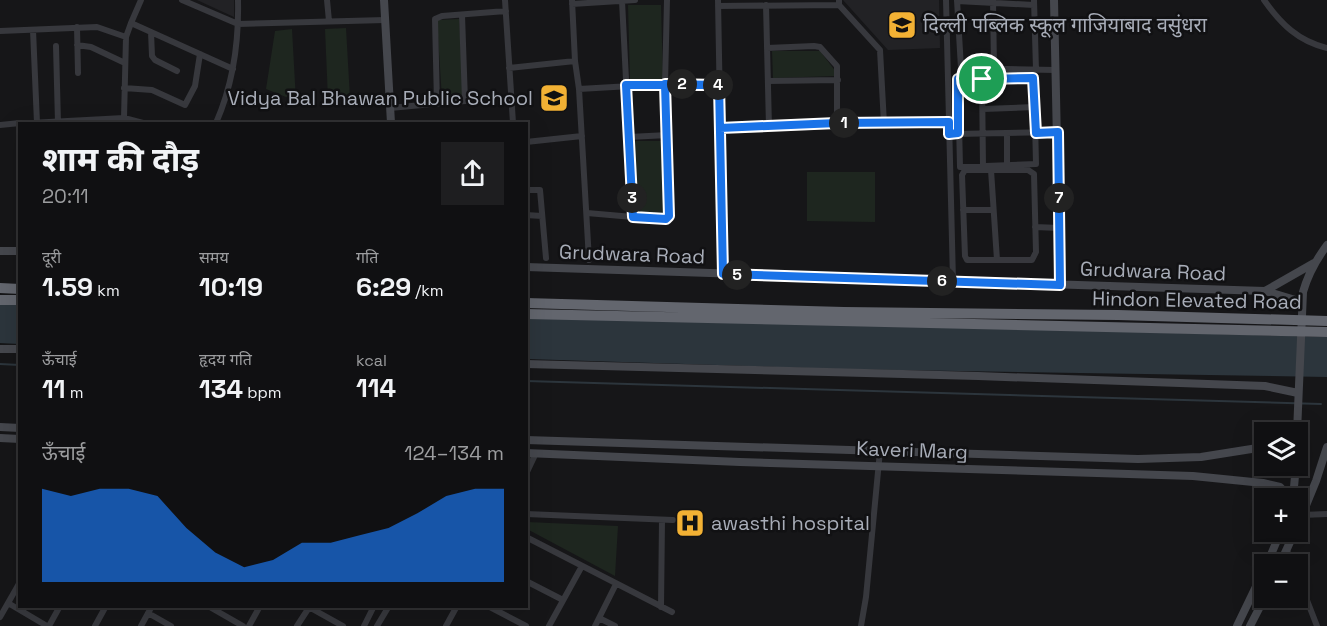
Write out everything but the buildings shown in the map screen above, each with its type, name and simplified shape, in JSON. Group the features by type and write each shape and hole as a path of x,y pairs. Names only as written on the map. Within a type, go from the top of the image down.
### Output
{"highway":[{"path":"0,288 18,289"},
{"path":"0,300 18,300"},
{"name":"Hindon Elevated Road","path":"528,303 844,312 1118,315 1327,321"},
{"name":"Hindon Elevated Road","path":"528,314 1327,332"}],"street":[{"path":"124,118 126,37 141,0"},
{"path":"183,0 238,24 385,20"},
{"path":"216,122 230,88 238,24 238,0"},
{"path":"327,0 329,21"},
{"path":"384,0 391,122"},
{"path":"505,0 513,122"},
{"path":"589,260 572,2 635,0"},
{"path":"587,213 666,219 668,217 668,135 665,84 667,0"},
{"path":"946,0 953,281"},
{"path":"1054,0 1060,285"},
{"path":"1264,0 1295,35 1327,48"},
{"path":"622,1 633,217"},
{"path":"1036,70 1034,3 957,1 960,67 1036,70 1055,70"},
{"path":"993,2 994,68"},
{"path":"723,274 718,3 766,5 839,3 880,50 884,124"},
{"path":"766,5 769,127"},
{"path":"437,104 435,19 506,11"},
{"path":"390,108 466,100 462,15"},
{"path":"131,23 232,69"},
{"path":"78,27 78,73"},
{"path":"0,31 103,28 126,37"},
{"path":"33,30 37,122"},
{"path":"151,32 152,56 177,71"},
{"path":"77,45 91,47 125,63"},
{"path":"56,46 58,122 124,118 139,122"},
{"path":"767,48 820,47 837,66 837,123"},
{"path":"124,87 152,90 185,105 195,86 200,54"},
{"path":"509,69 575,61"},
{"path":"1033,78 1036,164 1007,167 960,167 958,79 982,79 1033,78"},
{"path":"982,79 983,167"},
{"path":"768,81 838,80"},
{"path":"579,88 665,84 719,85"},
{"path":"983,109 1034,107"},
{"path":"720,128 837,123 949,122"},
{"path":"0,124 18,123"},
{"path":"949,134 1058,132"},
{"path":"1007,133 1007,167"},
{"path":"629,137 668,135"},
{"path":"528,142 582,136"},
{"path":"991,170 997,260"},
{"path":"1028,170 1034,174 1036,252 1032,260 967,260 963,210 963,172 1028,170"},
{"path":"528,189 540,189 546,258"},
{"path":"963,210 993,210"},
{"path":"528,215 542,216"},
{"path":"1035,227 1059,228"},
{"path":"1297,422 1302,302 1307,278 1327,245"},
{"path":"0,251 18,251"},
{"path":"1265,291 1314,263"},
{"name":"Grudwara Road","path":"528,267 1265,291 1302,302"},
{"path":"0,349 18,349"},
{"path":"528,364 990,376 1265,386 1298,396"},
{"path":"0,427 18,428"},
{"path":"0,438 18,439"},
{"name":"Kaveri Marg","path":"528,440 1138,459 1201,457 1254,449"},
{"path":"740,447 740,462"},
{"path":"1308,501 1327,447"},
{"path":"861,626 880,451"},
{"name":"Kaveri Marg","path":"531,453 1204,477 1263,483 1282,488"},
{"path":"528,514 673,520"},
{"path":"1308,515 1327,514"},
{"path":"661,607 662,520"},
{"path":"528,538 672,612"},
{"path":"1285,554 1290,542"},
{"path":"1287,550 1288,554"},
{"path":"549,626 582,566"},
{"path":"528,582 563,600"},
{"path":"595,626 616,584"},
{"path":"0,617 18,586"},
{"path":"1243,625 1254,596"},
{"path":"8,603 48,626 59,608"},
{"path":"1308,603 1317,626"},
{"path":"95,626 105,608"},
{"path":"141,626 151,608"},
{"path":"212,608 243,626"},
{"path":"249,626 259,608"},
{"path":"297,626 308,608"},
{"path":"312,608 344,626"},
{"path":"364,626 373,608"},
{"path":"377,626 388,608"},
{"path":"446,626 456,608"},
{"path":"492,608 526,626"},
{"path":"1243,625 1256,608"},
{"path":"148,613 171,626"},
{"path":"599,618 615,626"}],"shaded area":[{"path":"197,0 234,0 234,17"},
{"name":"दिल्ली पब्लिक स्कूल गाजियाबाद वसुंधरा","path":"843,0 939,0 940,48 888,50"},
{"path":"628,5 661,5 663,81 630,81"},
{"path":"459,19 464,98 442,99 437,20"},
{"path":"346,28 350,98 328,99 325,29"},
{"path":"292,29 296,101 266,89 275,31"},
{"path":"772,51 820,51 836,72 836,76 773,78"},
{"path":"635,141 664,141 665,214 636,214"},
{"path":"807,172 875,172 875,222 807,221"},
{"path":"0,300 18,300 18,344 0,343"},
{"path":"528,316 1327,337 1327,377 839,369 528,359"},
{"path":"528,522 618,526 615,576 528,530"}],"waterway":[{"path":"0,364 18,365"},
{"path":"528,381 1321,404"}],"place":[{"name":"दिल्ली पब्लिक स्कूल गाजियाबाद वसुंधरा","path":"902,25"},
{"name":"Vidya Bal Bhawan Public School","path":"554,98"},
{"name":"awasthi hospital","path":"690,523"}],"route":[{"path":"982,79 958,78 958,133 949,134 949,122 837,123 720,128 719,85 665,84 669,216 666,219 633,217 626,85 665,84 719,85 723,274 1060,285 1058,132 1036,133 1033,78 982,79"}]}
